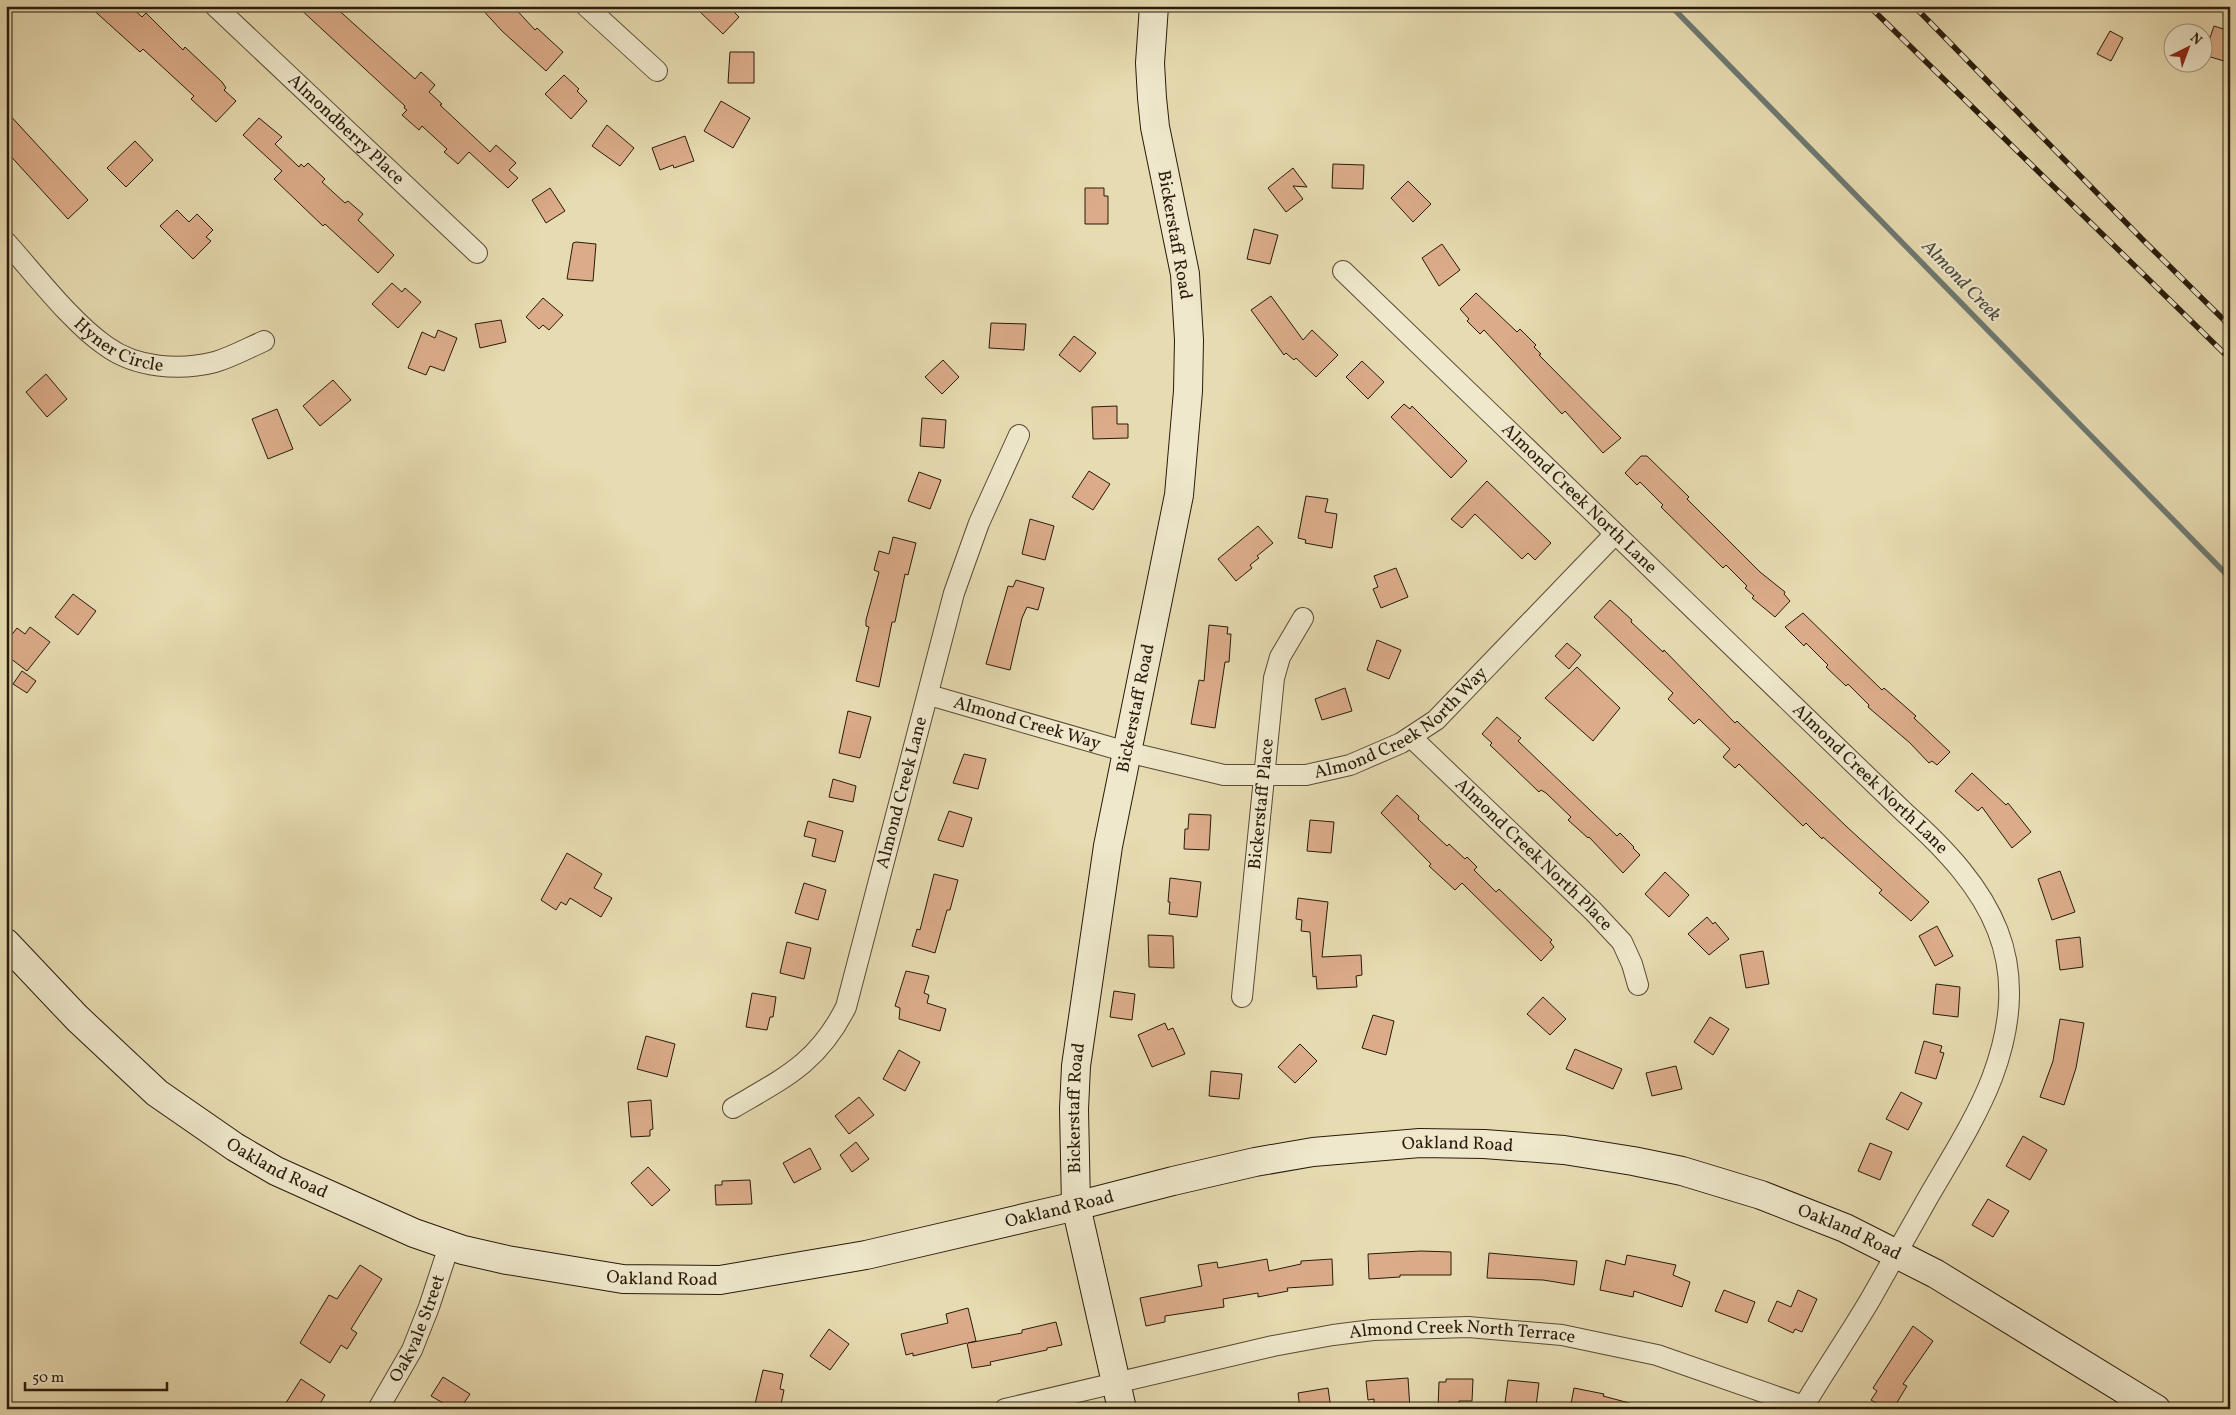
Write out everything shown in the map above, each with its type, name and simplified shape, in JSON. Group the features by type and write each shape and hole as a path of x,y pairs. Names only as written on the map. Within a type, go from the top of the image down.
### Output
{"street":[{"name":"Almondberry Place","path":"216,6 477,253"},
{"path":"586,6 657,71"},
{"name":"Bickerstaff Road","path":"1119,1396 1076,1206 1074,1109 1076,1066 1108,846 1179,495 1188,391 1189,340 1185,274 1155,127 1152,98 1150,63 1154,6"},
{"name":"Hyner Circle","path":"6,242 75,318 105,346 129,358 173,367 193,366 216,362 264,341"},
{"name":"Almond Creek North Lane","path":"1343,272 1936,840 1975,886 1987,905 1997,928 2006,960 2010,992 2005,1039 1992,1079 1870,1299 1803,1407"},
{"name":"Almond Creek Lane","path":"733,1108 794,1072 807,1062 828,1040 846,1007 929,695 954,593 980,523 1019,435"},
{"name":"Almond Creek North Way","path":"1127,752 1224,775 1263,776 1306,775 1350,765 1386,750 1411,737 1436,720 1615,534"},
{"name":"Bickerstaff Place","path":"1242,997 1274,678 1280,657 1303,618"},
{"name":"Almond Creek Way","path":"929,695 1127,752"},
{"name":"Almond Creek North Place","path":"1411,737 1622,942 1632,964 1638,985"},
{"name":"Oakland Road","path":"6,943 84,1025 157,1092 202,1125 276,1171 414,1233 449,1246 507,1260 623,1279 720,1280 866,1256 1227,1168 1313,1152 1420,1143 1484,1144 1564,1150 1633,1160 1682,1171 1761,1195 1845,1228 1936,1274 2156,1409"},
{"name":"Oakvale Street","path":"378,1409 412,1350 429,1307 449,1246"},
{"name":"Almond Creek North Terrace","path":"1005,1409 1119,1396 1273,1346 1332,1335 1373,1330 1468,1327 1562,1335 1657,1355 1803,1407"}],"building":[{"path":"89,6 130,6 142,17 146,13 183,50 185,47 222,82 226,88 224,90 236,101 216,122 191,99 194,96 143,49 140,52"},
{"path":"297,6 334,6 415,79 421,72 435,85 429,92 442,104 440,105 490,152 496,145 516,163 509,170 518,178 508,188 469,152 458,164 444,152 447,149 422,126 419,130 402,115 407,110 404,108 405,106"},
{"path":"479,6 513,6 535,30 537,28 563,52 546,71 502,31"},
{"path":"694,6 728,6 739,17 723,34"},
{"path":"2214,26 2230,31 2230,46 2224,61 2214,58"},
{"path":"2110,31 2123,38 2111,61 2097,54"},
{"path":"730,52 754,52 754,83 728,83"},
{"path":"564,75 579,89 577,91 587,101 571,119 545,94"},
{"path":"721,101 750,118 733,148 704,131"},
{"path":"6,111 88,200 68,219 6,151"},
{"path":"259,118 282,137 275,144 299,167 301,164 304,167 308,163 325,179 322,182 345,203 348,201 363,214 358,220 394,255 378,273 325,224 323,226 274,179 282,171 243,135"},
{"path":"607,125 634,148 620,166 592,146"},
{"path":"685,136 694,161 674,168 673,165 660,170 652,148"},
{"path":"135,141 153,160 126,187 107,168"},
{"path":"1333,164 1364,165 1363,189 1332,188"},
{"path":"1293,168 1307,187 1293,186 1303,199 1286,212 1268,188"},
{"path":"1408,181 1431,204 1413,222 1391,198"},
{"path":"550,188 565,211 546,223 532,200"},
{"path":"1085,188 1104,188 1104,196 1108,196 1108,224 1085,224"},
{"path":"177,210 189,222 197,214 213,230 206,237 211,241 193,259 160,226"},
{"path":"1254,229 1278,235 1270,264 1247,259"},
{"path":"573,243 596,244 593,281 567,279"},
{"path":"1442,244 1460,270 1439,286 1422,258"},
{"path":"392,283 402,292 405,288 421,302 398,328 372,304"},
{"path":"1476,293 1517,332 1520,329 1536,345 1534,347 1541,354 1539,355 1621,438 1603,453 1565,411 1562,414 1484,330 1480,334 1467,321 1469,319 1460,309"},
{"path":"1271,296 1303,340 1312,330 1338,355 1316,377 1296,358 1294,360 1286,353 1284,355 1251,310"},
{"path":"543,298 563,315 549,330 543,325 539,329 526,317"},
{"path":"501,320 506,342 480,348 475,324"},
{"path":"991,323 1026,324 1024,350 989,348"},
{"path":"438,330 457,338 444,371 430,366 426,375 408,368 422,332 435,338"},
{"path":"1074,336 1096,353 1080,372 1059,355"},
{"path":"943,360 959,377 942,394 925,377"},
{"path":"1362,361 1384,382 1368,399 1346,377"},
{"path":"46,374 67,399 47,417 26,392"},
{"path":"333,380 351,400 320,426 303,406"},
{"path":"1404,404 1410,409 1412,406 1467,461 1451,478 1391,417"},
{"path":"1117,406 1117,424 1128,424 1128,438 1093,439 1092,407"},
{"path":"277,409 293,449 268,459 252,419"},
{"path":"922,418 946,420 944,448 920,446"},
{"path":"1641,456 1647,456 1760,572 1785,592 1784,594 1790,601 1775,617 1752,598 1754,596 1745,588 1747,586 1726,565 1723,568 1661,507 1663,505 1640,482 1637,485 1625,473"},
{"path":"1089,471 1110,484 1093,510 1072,497"},
{"path":"919,472 941,480 930,509 908,501"},
{"path":"1487,481 1551,543 1535,560 1528,553 1522,559 1475,514 1462,528 1451,519"},
{"path":"1306,496 1328,499 1325,512 1337,514 1332,548 1305,543 1306,540 1298,538"},
{"path":"1030,519 1054,526 1045,560 1022,554"},
{"path":"1258,526 1273,543 1257,556 1259,558 1250,565 1252,568 1236,581 1218,559"},
{"path":"893,537 916,543 908,575 905,574 895,622 892,622 879,687 856,681 869,627 866,626 866,620 879,572 874,570 879,551 889,554"},
{"path":"1396,568 1408,597 1381,608 1373,589 1378,587 1374,576"},
{"path":"1016,580 1044,588 1038,610 1027,607 1022,618 1010,670 986,664 1008,586 1013,587"},
{"path":"73,594 96,611 78,635 55,617"},
{"path":"1610,600 1663,652 1664,650 1735,723 1737,721 1847,827 1929,902 1911,921 1879,893 1882,890 1823,837 1822,839 1806,823 1803,826 1739,764 1735,768 1723,757 1730,749 1699,719 1694,724 1668,699 1673,693 1594,617"},
{"path":"1803,613 1882,690 1884,688 1916,716 1914,718 1950,752 1937,765 1932,761 1929,763 1910,743 1868,707 1869,705 1848,684 1846,686 1826,667 1828,665 1806,643 1804,646 1785,627"},
{"path":"1209,625 1228,627 1227,634 1231,634 1229,662 1225,662 1215,728 1191,724 1199,680 1204,681"},
{"path":"30,627 50,642 27,671 6,655 6,642 17,628 25,634"},
{"path":"1377,640 1401,650 1389,679 1367,670"},
{"path":"1567,643 1581,655 1569,669 1555,656"},
{"path":"1577,667 1620,708 1593,741 1545,698"},
{"path":"22,671 36,681 27,693 13,684"},
{"path":"1345,688 1352,711 1322,720 1315,699"},
{"path":"848,711 871,717 860,758 839,753"},
{"path":"1497,717 1521,738 1518,741 1617,836 1620,833 1634,847 1640,855 1623,873 1589,837 1568,820 1571,817 1546,793 1541,790 1539,792 1490,745 1492,743 1482,734"},
{"path":"964,754 986,759 978,789 953,783"},
{"path":"1972,773 2006,805 2008,803 2031,832 2012,848 1982,807 1978,811 1955,791"},
{"path":"833,779 856,786 853,802 829,797"},
{"path":"1397,795 1419,816 1418,819 1447,846 1449,844 1465,859 1467,857 1477,867 1474,870 1496,892 1499,889 1552,940 1550,942 1554,947 1541,961 1462,883 1455,890 1429,866 1431,864 1381,813"},
{"path":"949,811 972,818 963,847 938,840"},
{"path":"1189,814 1211,815 1209,850 1184,849 1185,829 1188,829"},
{"path":"1310,820 1334,822 1331,853 1307,851"},
{"path":"808,821 843,831 835,862 812,856 816,839 804,836"},
{"path":"567,853 602,874 594,888 612,898 601,917 570,898 566,905 561,902 556,910 541,900"},
{"path":"2060,871 2075,912 2052,920 2038,879"},
{"path":"1665,872 1689,895 1669,917 1645,894"},
{"path":"934,874 958,880 935,953 912,946 917,929 920,930"},
{"path":"1170,878 1201,882 1197,917 1169,914"},
{"path":"804,883 826,890 818,920 795,913"},
{"path":"1298,898 1328,902 1322,957 1361,955 1362,975 1356,976 1357,987 1317,989 1316,976 1313,977 1310,932 1301,931 1302,920 1296,919"},
{"path":"1707,917 1713,924 1715,922 1729,939 1709,955 1688,934"},
{"path":"1937,926 1953,956 1935,966 1919,936"},
{"path":"1148,935 1173,936 1174,968 1149,967"},
{"path":"2080,937 2083,967 2060,970 2056,940"},
{"path":"787,942 811,948 804,979 780,973"},
{"path":"1763,951 1769,984 1746,988 1740,955"},
{"path":"906,971 929,976 924,993 929,995 927,1003 946,1009 940,1031 899,1019 900,1008 895,1006"},
{"path":"1936,984 1960,987 1958,1017 1933,1014"},
{"path":"1114,991 1135,994 1132,1020 1110,1017"},
{"path":"752,993 776,997 773,1017 770,1017 767,1030 746,1027"},
{"path":"1543,997 1566,1019 1550,1035 1527,1014"},
{"path":"1373,1015 1394,1021 1386,1055 1362,1048"},
{"path":"1710,1017 1729,1029 1713,1055 1694,1042"},
{"path":"2060,1019 2084,1023 2076,1068 2064,1105 2040,1097 2053,1061"},
{"path":"1165,1023 1168,1030 1173,1028 1185,1054 1152,1067 1138,1035"},
{"path":"646,1036 675,1044 667,1077 637,1069"},
{"path":"1924,1041 1942,1046 1940,1052 1944,1053 1936,1079 1915,1073"},
{"path":"1300,1044 1317,1061 1295,1083 1278,1067"},
{"path":"1575,1049 1622,1069 1613,1089 1566,1069"},
{"path":"899,1050 920,1062 905,1091 883,1079"},
{"path":"1676,1066 1682,1089 1652,1096 1646,1073"},
{"path":"1211,1071 1242,1074 1239,1099 1209,1096"},
{"path":"1901,1092 1922,1103 1908,1130 1886,1119"},
{"path":"859,1097 874,1115 849,1134 835,1116"},
{"path":"651,1100 653,1129 650,1130 650,1136 631,1137 628,1102"},
{"path":"2023,1136 2047,1150 2030,1180 2006,1166"},
{"path":"856,1142 869,1159 852,1172 840,1155"},
{"path":"1870,1143 1892,1152 1880,1180 1858,1171"},
{"path":"810,1148 821,1169 794,1183 783,1163"},
{"path":"648,1167 670,1190 652,1206 631,1183"},
{"path":"750,1180 752,1204 716,1205 715,1185 722,1185 722,1181"},
{"path":"1988,1199 2009,1211 1993,1237 1972,1225"},
{"path":"1421,1251 1451,1252 1451,1275 1400,1275 1400,1277 1369,1279 1368,1254"},
{"path":"1489,1253 1577,1261 1574,1285 1543,1280 1487,1278"},
{"path":"1627,1255 1676,1265 1673,1275 1690,1282 1682,1307 1634,1291 1633,1297 1600,1290 1606,1260 1625,1265"},
{"path":"1267,1259 1269,1271 1301,1264 1301,1261 1332,1259 1333,1285 1287,1288 1288,1291 1258,1297 1258,1293 1223,1299 1224,1307 1165,1316 1165,1322 1146,1326 1140,1298 1202,1286 1198,1265 1217,1262 1218,1268"},
{"path":"360,1265 382,1279 351,1329 357,1333 347,1349 341,1345 330,1363 300,1343 329,1295 337,1299"},
{"path":"1724,1290 1755,1302 1747,1323 1715,1311"},
{"path":"1798,1290 1817,1299 1802,1332 1795,1329 1793,1333 1768,1321 1777,1301 1791,1307"},
{"path":"968,1308 976,1341 968,1343 1022,1333 1022,1330 1056,1322 1062,1345 990,1362 991,1365 972,1368 967,1343 913,1356 913,1353 906,1355 901,1334 948,1323 946,1314"},
{"path":"1913,1326 1933,1341 1903,1384 1907,1386 1893,1409 1886,1409 1871,1400 1877,1391 1873,1388"},
{"path":"829,1329 849,1344 830,1370 810,1356"},
{"path":"763,1370 783,1374 780,1389 784,1390 780,1409 755,1404"},
{"path":"443,1377 470,1394 460,1409 440,1409 443,1403 431,1396"},
{"path":"1408,1378 1410,1409 1374,1409 1374,1399 1368,1400 1366,1381"},
{"path":"301,1379 325,1395 317,1409 282,1409"},
{"path":"1446,1379 1473,1379 1472,1401 1459,1401 1459,1409 1438,1409 1439,1382 1446,1382"},
{"path":"1508,1380 1539,1383 1536,1406 1505,1403"},
{"path":"1328,1388 1331,1409 1300,1409 1298,1393"},
{"path":"1574,1388 1604,1394 1603,1396 1633,1404 1632,1409 1570,1409"}],"waterway":[{"name":"Almond Creek","path":"1671,6 2230,578"}],"railway":[{"path":"1869,6 2230,359"},
{"path":"1914,6 2230,326"}]}
